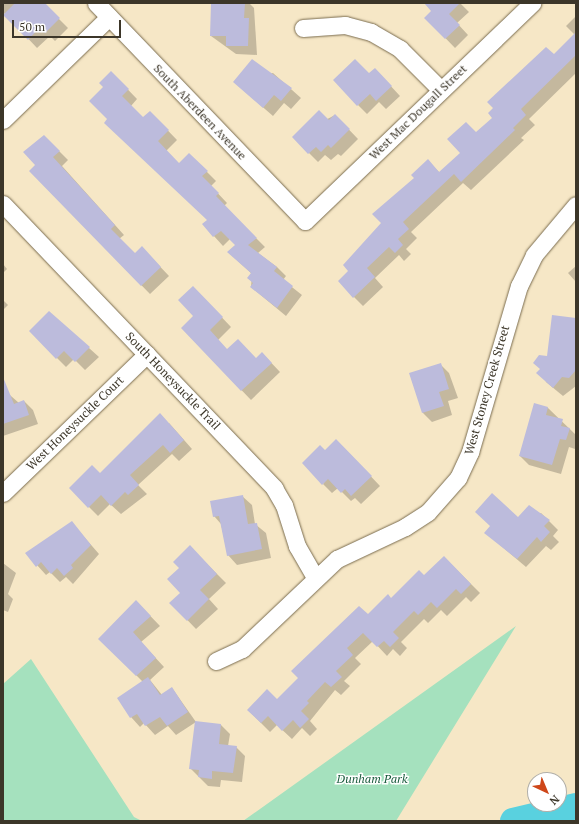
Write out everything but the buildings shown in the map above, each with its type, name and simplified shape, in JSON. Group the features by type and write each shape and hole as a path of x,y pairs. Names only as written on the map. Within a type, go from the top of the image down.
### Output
{"street":[{"name":"South Aberdeen Avenue","path":"96,3 305,221"},
{"name":"West Mac Dougall Street","path":"305,221 532,3"},
{"path":"3,120 109,17"},
{"path":"303,28 338,24 371,32 400,49 441,90"},
{"name":"South Honeysuckle Trail","path":"3,204 274,488 284,506 297,546 315,577"},
{"name":"West Stoney Creek Street","path":"216,661 242,649 315,577 337,559 405,528 428,512 458,478 470,452 519,286 534,255 576,205"},
{"name":"West Honeysuckle Court","path":"3,493 147,354"}],"green space":[{"name":"Dunham Park","path":"516,626 396,821 243,821 260,809"},
{"path":"31,659 134,817 142,821 3,821 3,684"},
{"path":"576,806 576,821 513,821 543,812 567,812 567,808"}],"waterway":[{"path":"513,821 576,806"}]}
